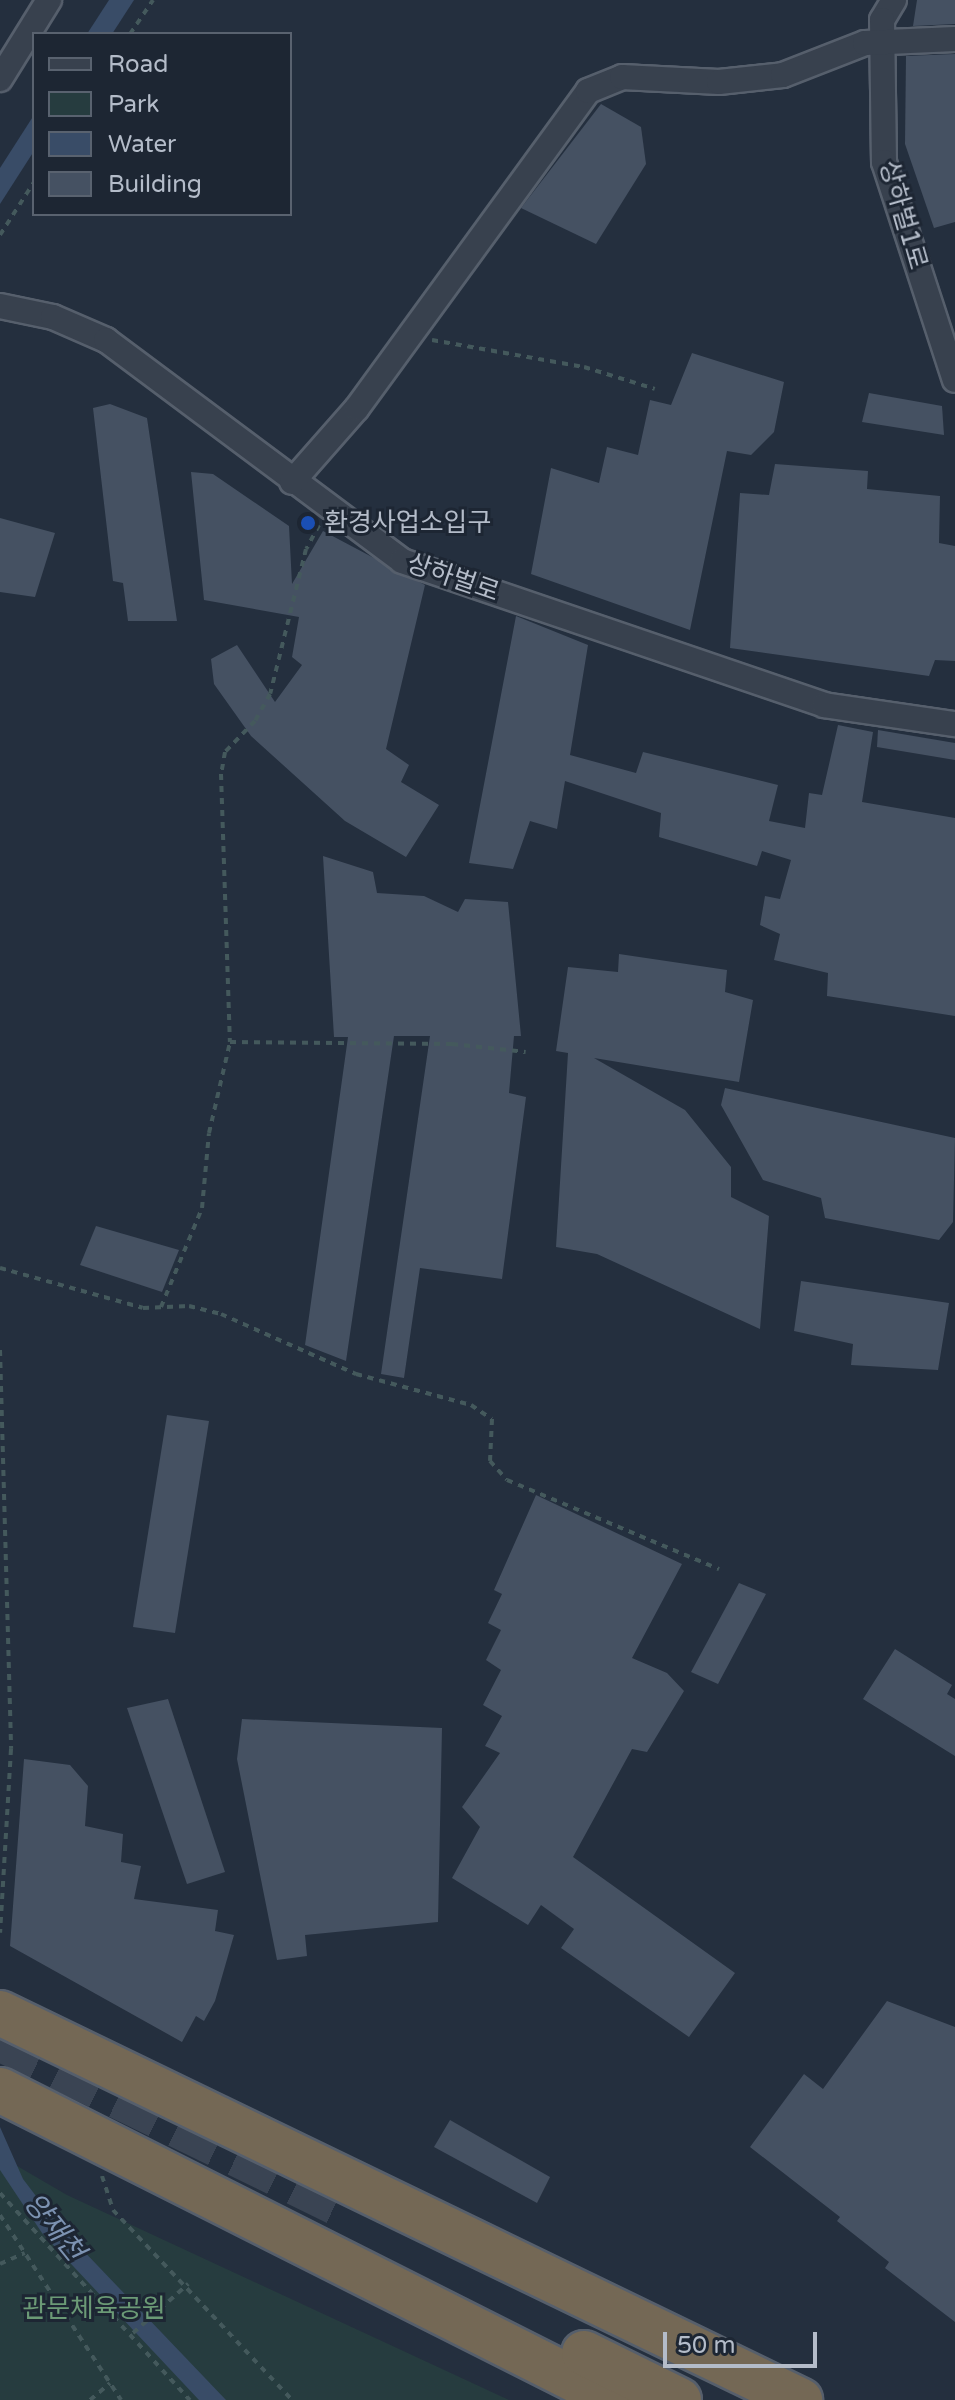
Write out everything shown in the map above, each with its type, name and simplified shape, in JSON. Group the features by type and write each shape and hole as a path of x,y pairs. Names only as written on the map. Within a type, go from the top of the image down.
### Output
{"highway":[{"path":"0,2013 800,2400"},
{"path":"0,2025 51,2037"},
{"path":"0,2090 87,2131 615,2400"},
{"path":"679,2400 352,2224 742,2400"}],"street":[{"path":"0,79 49,0"},
{"name":"상하벌1로","path":"894,0 882,20 884,162 955,380"},
{"path":"292,482 410,336 588,91 622,77 719,82 783,75 882,40 955,39"},
{"name":"상하벌로","path":"6,307 53,317 106,340 327,509 402,561 824,705 955,724"}],"path":[{"path":"131,32 153,0"},
{"path":"0,235 32,185"},
{"path":"410,336 584,367 655,389"},
{"path":"161,1307 202,1208 209,1133 230,1042 221,774 225,752 255,721 270,694 306,549 327,509"},
{"path":"230,1042 452,1044 526,1052"},
{"path":"0,1268 143,1308 221,1314 342,1369 471,1405 492,1419 490,1461 507,1480 719,1569"},
{"path":"0,1350 11,1734 0,1933"},
{"path":"87,2131 113,2210 188,2284 292,2400"},
{"path":"0,2193 133,2333 190,2400"},
{"path":"0,2215 121,2400"},
{"path":"0,2264 25,2253"},
{"path":"133,2333 188,2284"},
{"path":"90,2400 110,2383"}],"green space":[{"name":"관문체육공원","path":"0,2156 67,2195 509,2400 0,2400"}],"water":[{"path":"109,0 134,0 113,32 88,32"},
{"path":"32,118 32,154 0,204 0,168"},
{"name":"양재천","path":"0,2127 23,2179 55,2221 226,2400 199,2400 42,2233 0,2170"}],"building":[{"path":"917,0 955,0 955,24 913,26"},
{"path":"955,54 955,222 934,228 905,144 906,56"},
{"path":"601,104 641,127 646,164 596,244 521,208"},
{"path":"692,353 784,382 774,432 751,455 727,451 690,630 531,574 551,468 599,483 607,447 638,455 650,400 671,405"},
{"path":"869,393 942,406 944,435 862,422"},
{"path":"110,404 147,418 177,621 128,621 123,583 113,581 93,408"},
{"path":"775,464 868,471 867,489 940,496 939,543 955,546 955,661 935,660 929,676 730,648 740,493 769,495"},
{"path":"191,472 213,474 289,526 292,584 323,531 425,585 386,749 409,765 401,782 439,805 406,857 345,821 251,736 214,684 211,659 237,645 275,702 302,665 292,657 299,617 204,600"},
{"path":"0,518 55,533 35,597 0,592"},
{"path":"516,616 588,645 570,755 636,773 643,752 778,785 769,821 805,828 809,793 822,795 838,725 873,732 862,802 955,818 955,1016 827,996 828,973 774,960 780,934 760,925 765,896 780,899 791,860 762,851 757,866 659,837 661,813 565,781 557,829 530,821 513,869 469,863"},
{"path":"878,730 955,743 955,760 877,747"},
{"path":"323,856 373,872 377,893 424,896 458,912 465,899 508,902 521,1036 514,1036 509,1093 526,1097 502,1279 420,1268 404,1378 381,1374 430,1036 394,1036 346,1361 305,1345 348,1037 334,1037"},
{"path":"619,954 727,970 725,992 753,1000 739,1082 594,1058 685,1110 731,1167 731,1197 769,1216 760,1329 597,1254 556,1247 568,1053 556,1051 568,967 618,972"},
{"path":"725,1088 955,1138 953,1222 939,1240 825,1218 821,1198 763,1180 721,1105"},
{"path":"96,1226 179,1250 162,1292 80,1265"},
{"path":"801,1281 949,1303 938,1370 851,1365 853,1344 794,1331"},
{"path":"167,1415 209,1421 175,1633 133,1627"},
{"path":"536,1495 682,1564 632,1658 667,1673 684,1691 647,1752 632,1749 573,1857 735,1973 689,2037 561,1948 574,1929 541,1905 528,1925 452,1878 480,1827 462,1807 500,1753 485,1746 502,1716 483,1705 501,1670 486,1660 501,1630 488,1623 502,1594 494,1590"},
{"path":"739,1583 766,1594 718,1684 691,1672"},
{"path":"895,1649 952,1685 947,1694 955,1699 955,1756 863,1699"},
{"path":"168,1699 225,1872 187,1884 127,1708"},
{"path":"242,1719 442,1728 438,1922 305,1935 307,1956 277,1960 237,1759"},
{"path":"24,1759 70,1765 88,1786 85,1826 123,1834 121,1862 141,1866 134,1899 218,1910 215,1931 234,1935 215,2001 204,2021 196,2016 182,2042 10,1946"},
{"path":"887,2001 955,2027 955,2322 885,2268 889,2262 837,2221 840,2217 750,2147 804,2074 823,2089"},
{"path":"450,2120 550,2177 537,2203 434,2147"}],"tunnel":[{"path":"0,2039 355,2212"}],"place":[{"name":"환경사업소입구","path":"308,523"}]}
